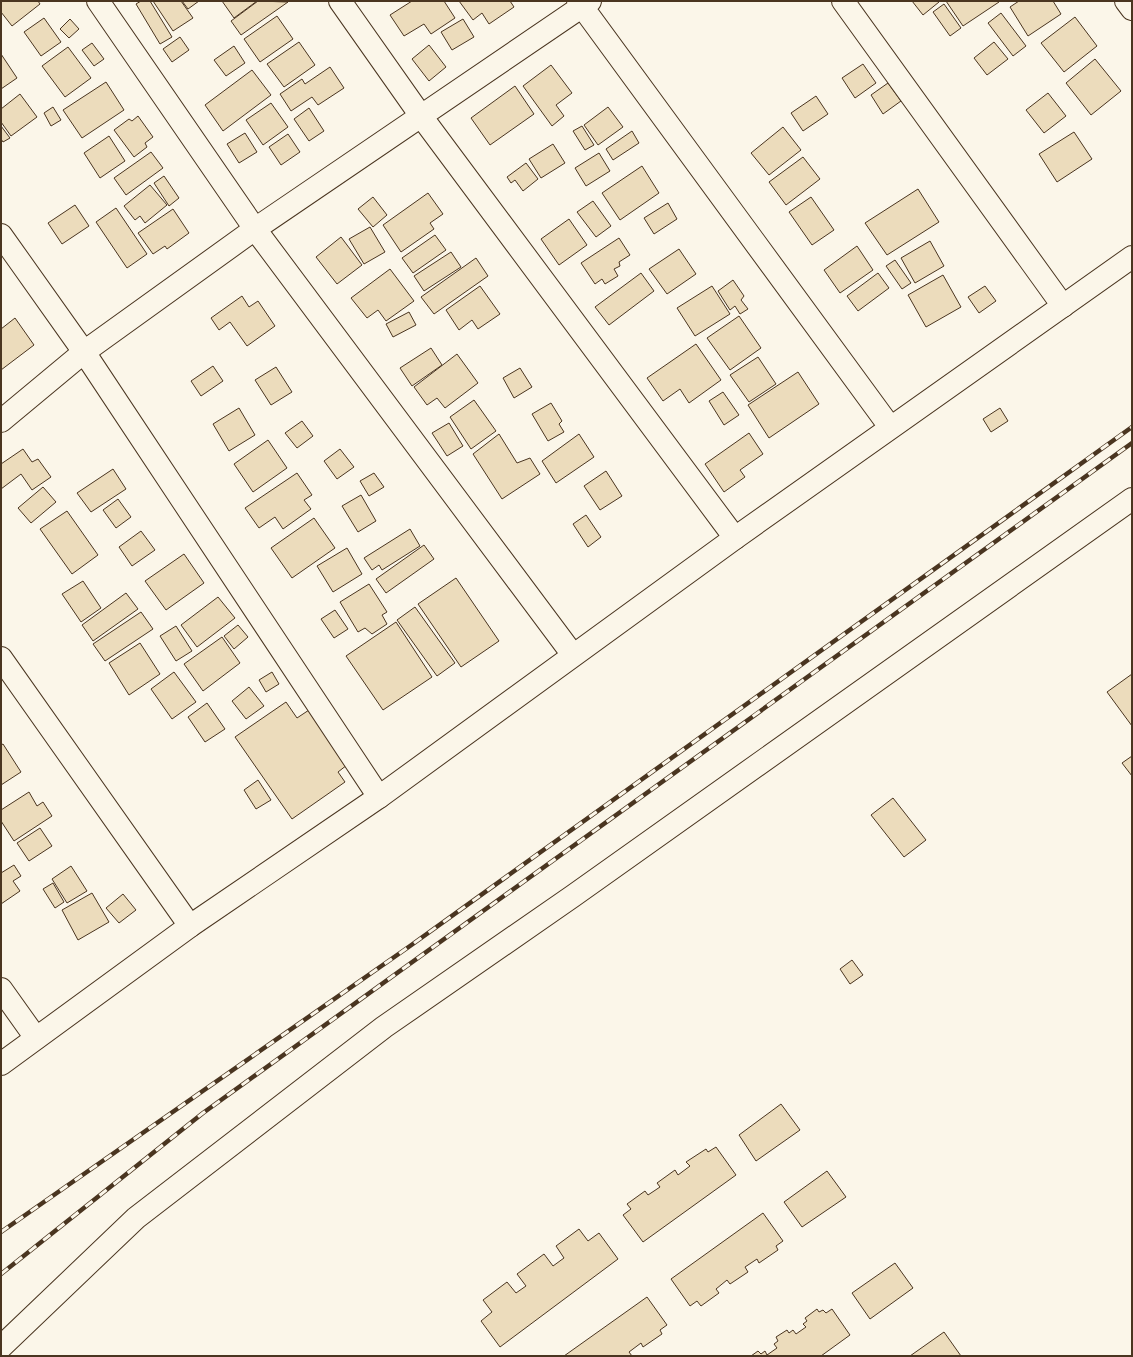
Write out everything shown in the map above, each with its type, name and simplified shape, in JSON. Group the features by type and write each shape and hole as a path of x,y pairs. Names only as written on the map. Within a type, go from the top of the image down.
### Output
{"street":[{"path":"98,1 255,229 573,655"},
{"path":"340,1 421,116 735,538"},
{"path":"843,1 1063,306"},
{"path":"1126,1 1132,9"},
{"path":"1,421 84,352 255,229 583,3 890,427"},
{"path":"1,235 84,352 379,797"},
{"path":"1,1064 190,926 379,797 735,538 1132,257"},
{"path":"1,1347 136,1218 384,1027 573,896 1132,499"},
{"path":"1,658 190,926"},
{"path":"1,989 36,1038"}],"building":[{"path":"1,1 38,1 40,4 12,26 1,12"},
{"path":"141,1 150,1 172,37 160,44 136,4"},
{"path":"153,1 181,1 193,18 173,31"},
{"path":"182,1 199,1 188,9"},
{"path":"222,1 257,1 234,18"},
{"path":"258,1 288,2 241,35 231,21"},
{"path":"412,1 444,1 455,18 431,34 424,24 404,36 390,15"},
{"path":"459,1 510,1 514,7 489,24 482,13 473,20"},
{"path":"912,1 938,1 939,2 923,15"},
{"path":"946,1 998,1 999,2 963,26"},
{"path":"1019,1 1053,1 1061,14 1028,36 1010,7"},
{"path":"944,4 961,28 950,36 933,12"},
{"path":"1001,13 1026,46 1013,56 988,23"},
{"path":"277,16 293,39 260,62 244,39"},
{"path":"1075,17 1097,46 1064,72 1041,43"},
{"path":"44,18 61,42 41,56 24,32"},
{"path":"70,19 79,29 69,38 60,29"},
{"path":"463,19 474,37 452,50 441,32"},
{"path":"180,37 189,50 172,62 163,49"},
{"path":"299,42 315,65 284,87 267,64"},
{"path":"994,42 1008,59 987,75 974,58"},
{"path":"92,43 104,59 94,66 82,50"},
{"path":"429,45 446,67 429,81 412,59"},
{"path":"234,46 245,63 226,76 214,60"},
{"path":"68,47 91,78 65,97 42,66"},
{"path":"1,54 17,78 1,89"},
{"path":"1095,59 1121,91 1091,115 1066,83"},
{"path":"863,64 876,83 855,98 842,78"},
{"path":"551,65 572,93 556,105 564,116 552,126 523,86"},
{"path":"330,67 344,88 318,105 312,97 291,111 280,94 302,79 305,84"},
{"path":"252,70 271,95 223,131 205,105"},
{"path":"106,82 124,110 82,138 63,110"},
{"path":"888,83 901,101 883,114 871,95"},
{"path":"515,86 534,114 490,145 471,118"},
{"path":"1048,93 1066,116 1044,133 1026,110"},
{"path":"20,94 37,117 11,136 1,122 1,109"},
{"path":"816,96 828,114 803,131 791,113"},
{"path":"271,103 288,127 263,145 246,120"},
{"path":"53,107 61,120 51,126 44,113"},
{"path":"608,107 623,127 598,145 584,125"},
{"path":"309,108 324,131 309,141 294,119"},
{"path":"138,116 153,137 145,143 147,147 134,157 114,130 129,119 132,121"},
{"path":"1,126 10,138 3,142 1,139"},
{"path":"582,126 594,145 585,150 573,131"},
{"path":"783,127 801,150 769,175 751,153"},
{"path":"632,131 639,143 613,160 606,149"},
{"path":"1074,132 1092,159 1057,182 1039,154"},
{"path":"245,133 257,152 239,163 227,144"},
{"path":"288,134 300,152 281,165 269,147"},
{"path":"109,136 125,161 100,178 84,153"},
{"path":"553,144 565,163 541,178 529,159"},
{"path":"151,152 163,168 126,195 114,178"},
{"path":"599,153 610,171 586,186 575,168"},
{"path":"803,157 820,179 786,205 769,182"},
{"path":"526,163 538,179 523,191 515,180 511,183 507,177"},
{"path":"642,166 659,193 620,220 602,193"},
{"path":"164,176 179,198 169,206 154,183"},
{"path":"150,185 167,205 145,223 140,216 135,220 124,206"},
{"path":"918,189 939,222 887,255 865,223"},
{"path":"428,193 443,214 430,223 434,229 401,252 383,225"},
{"path":"373,197 387,215 373,227 358,209"},
{"path":"811,197 834,230 812,245 789,212"},
{"path":"593,201 611,226 596,237 577,212"},
{"path":"668,203 677,219 654,234 644,218"},
{"path":"75,205 89,226 62,244 48,223"},
{"path":"116,208 147,254 127,268 96,222"},
{"path":"173,209 189,233 167,249 165,246 153,254 138,233"},
{"path":"569,219 587,245 559,265 541,239"},
{"path":"370,227 385,252 364,264 349,239"},
{"path":"435,235 446,250 413,273 402,258"},
{"path":"341,237 362,265 337,284 316,257"},
{"path":"619,238 630,255 619,262 620,266 614,269 618,276 605,284 602,279 595,284 581,263"},
{"path":"930,241 944,266 915,283 901,258"},
{"path":"857,246 873,270 840,293 824,270"},
{"path":"679,249 696,274 667,294 649,269"},
{"path":"451,252 461,267 424,291 414,276"},
{"path":"476,258 488,276 434,314 421,297"},
{"path":"895,260 911,283 902,289 886,266"},
{"path":"390,269 414,301 386,321 378,310 367,318 351,298"},
{"path":"641,273 654,291 609,325 595,307"},
{"path":"878,273 889,288 858,311 847,296"},
{"path":"943,275 961,307 926,327 908,295"},
{"path":"733,280 744,296 741,300 748,309 740,314 735,306 730,310 718,291"},
{"path":"480,286 500,314 478,329 472,320 459,330 446,310"},
{"path":"712,286 730,314 695,336 677,308"},
{"path":"985,286 996,301 979,313 968,297"},
{"path":"242,296 249,307 258,301 275,326 247,346 230,322 219,330 211,318"},
{"path":"409,312 416,325 393,337 386,324"},
{"path":"739,316 761,348 730,370 707,338"},
{"path":"15,318 34,345 1,370 1,329"},
{"path":"696,344 721,380 689,403 680,389 663,401 647,378"},
{"path":"431,348 442,365 412,386 400,368"},
{"path":"457,354 478,383 445,408 437,398 427,405 414,387"},
{"path":"758,357 776,384 749,402 730,375"},
{"path":"213,366 223,381 201,396 191,381"},
{"path":"276,367 292,392 271,405 255,380"},
{"path":"520,368 532,387 514,398 503,378"},
{"path":"798,372 819,404 769,438 748,405"},
{"path":"723,392 739,415 724,425 709,401"},
{"path":"474,400 496,431 471,449 450,417"},
{"path":"551,403 562,421 559,424 564,432 548,441 532,414"},
{"path":"239,408 255,435 229,451 213,424"},
{"path":"1000,408 1008,421 991,432 983,419"},
{"path":"302,421 313,436 297,448 285,433"},
{"path":"449,423 463,446 447,456 432,433"},
{"path":"749,433 763,454 740,470 745,477 724,492 705,464"},
{"path":"499,434 517,463 530,458 540,474 502,499 473,454"},
{"path":"579,434 594,457 556,483 542,461"},
{"path":"268,440 287,468 253,492 234,464"},
{"path":"23,449 32,462 38,459 51,477 32,490 21,474 1,489 1,464"},
{"path":"340,449 354,467 337,479 324,461"},
{"path":"113,469 126,489 91,512 77,493"},
{"path":"606,471 622,496 600,510 584,486"},
{"path":"297,473 312,495 304,500 311,509 283,529 275,517 259,528 245,508"},
{"path":"374,473 384,487 369,496 360,481"},
{"path":"43,487 56,502 31,523 18,508"},
{"path":"361,495 376,521 358,532 342,506"},
{"path":"118,499 131,517 116,528 103,510"},
{"path":"67,511 98,555 72,574 40,529"},
{"path":"586,515 601,537 588,547 573,524"},
{"path":"314,518 335,548 292,578 271,548"},
{"path":"410,529 420,546 382,570 379,565 372,570 364,558"},
{"path":"141,531 155,550 132,566 119,547"},
{"path":"424,545 434,559 386,593 376,579"},
{"path":"347,548 362,574 333,592 317,566"},
{"path":"184,554 204,583 166,610 145,581"},
{"path":"456,578 499,641 461,667 418,604"},
{"path":"83,581 101,608 81,622 62,594"},
{"path":"369,584 387,612 382,615 387,624 372,634 365,628 358,632 340,602"},
{"path":"126,593 138,609 93,641 82,625"},
{"path":"218,597 235,618 197,647 181,625"},
{"path":"415,607 455,663 437,676 397,620"},
{"path":"335,610 348,629 334,638 321,619"},
{"path":"141,612 153,629 105,661 93,644"},
{"path":"396,622 432,677 383,710 346,656"},
{"path":"238,625 248,637 234,649 224,636"},
{"path":"176,626 192,651 176,661 160,636"},
{"path":"222,637 240,663 203,691 184,664"},
{"path":"140,643 160,674 129,695 109,663"},
{"path":"174,672 196,702 172,719 151,689"},
{"path":"272,672 279,684 266,692 259,680"},
{"path":"1132,674 1132,726 1107,692"},
{"path":"249,687 264,706 246,719 232,701"},
{"path":"286,702 297,718 309,710 347,765 338,772 345,782 292,819 235,737"},
{"path":"207,703 225,729 205,742 188,717"},
{"path":"3,744 21,772 1,785 1,745"},
{"path":"1132,756 1132,776 1122,763"},
{"path":"258,780 271,800 256,809 244,790"},
{"path":"29,792 37,806 43,802 52,816 14,841 1,821 1,810"},
{"path":"893,798 926,840 904,857 871,815"},
{"path":"40,828 52,846 29,861 17,843"},
{"path":"14,865 21,876 13,881 20,891 1,904 1,873"},
{"path":"71,866 87,891 67,903 52,879"},
{"path":"53,883 64,902 55,908 43,889"},
{"path":"92,893 109,922 78,940 62,910"},
{"path":"123,894 136,910 119,923 106,908"},
{"path":"852,960 863,975 850,984 840,969"},
{"path":"781,1104 800,1130 756,1161 739,1135"},
{"path":"716,1147 736,1175 643,1242 623,1215 631,1209 627,1204 645,1191 648,1195 660,1187 657,1183 675,1170 678,1175 690,1166 686,1162 706,1149 708,1152"},
{"path":"827,1171 846,1197 802,1227 784,1202"},
{"path":"763,1213 783,1241 776,1246 778,1250 759,1263 757,1259 745,1267 748,1272 730,1284 727,1280 716,1289 719,1293 701,1306 697,1301 690,1306 671,1279"},
{"path":"579,1229 588,1241 599,1233 618,1259 500,1347 481,1321 492,1312 483,1300 507,1282 516,1293 526,1286 517,1274 544,1254 553,1266 564,1258 556,1246"},
{"path":"895,1263 913,1288 870,1319 852,1293"},
{"path":"647,1297 667,1325 660,1330 662,1334 643,1347 641,1343 629,1352 632,1356 564,1356"},
{"path":"817,1309 819,1312 823,1310 826,1313 832,1309 850,1335 821,1356 751,1356 758,1351 761,1354 765,1351 767,1355 777,1348 774,1344 778,1341 776,1337 787,1330 789,1333 793,1330 796,1334 806,1327 803,1324 807,1321 805,1318"},
{"path":"944,1332 961,1356 910,1356"}],"railway":[{"path":"1,1232 410,946 1132,427"},
{"path":"1,1274 203,1113 1132,443"}]}
